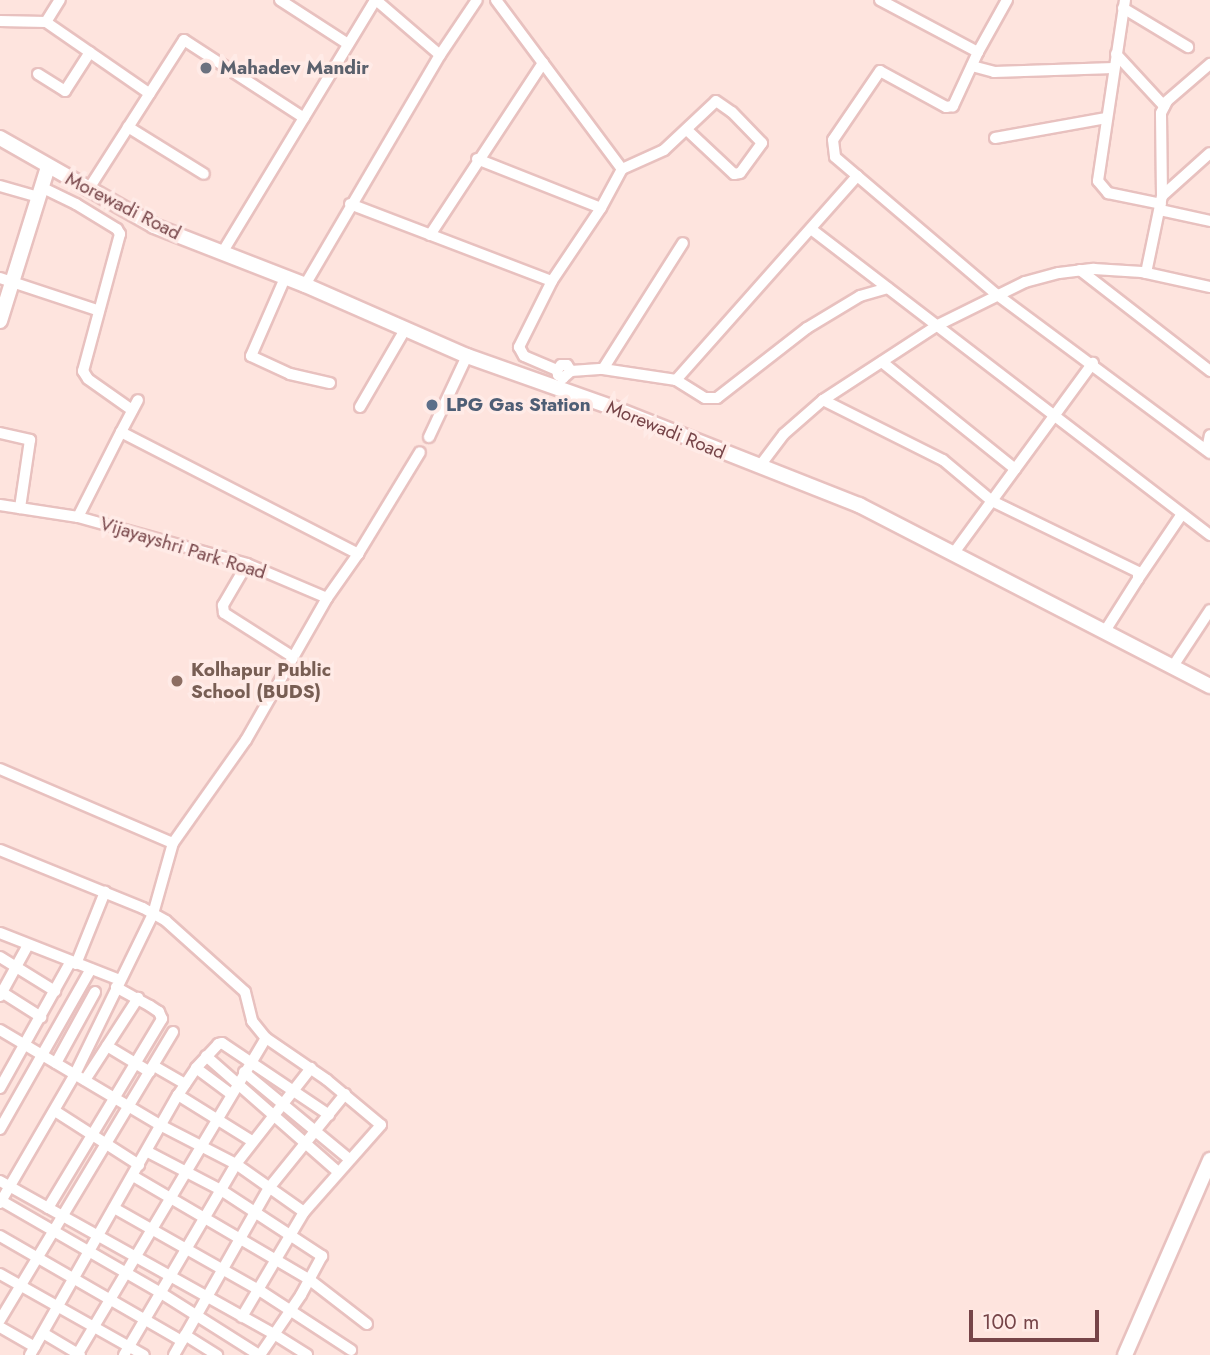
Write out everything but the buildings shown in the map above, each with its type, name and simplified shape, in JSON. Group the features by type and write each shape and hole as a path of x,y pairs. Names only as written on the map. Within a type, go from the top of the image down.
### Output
{"main road":[{"name":"Morewadi Road","path":"0,138 154,226 305,285 467,356 563,377 637,418 859,505 1210,686"},
{"path":"0,321 6,280 48,167"},
{"path":"1125,1355 1210,1160"}],"street":[{"path":"46,22 60,0"},
{"path":"280,0 348,44"},
{"path":"222,253 375,0 440,55"},
{"path":"305,285 350,204 440,55 477,0"},
{"path":"496,0 622,169"},
{"path":"880,0 978,52"},
{"path":"1007,0 978,52 957,102 950,108 884,73 877,73 833,140 835,157 996,294 1093,363 1208,452"},
{"path":"1188,47 1124,4 1097,173 1100,187 1108,193 1161,203 1210,221"},
{"path":"0,21 46,22 150,94"},
{"path":"88,190 184,40 304,118"},
{"path":"38,74 65,90 89,52"},
{"path":"1116,54 1164,106 1161,203 1146,273"},
{"path":"430,235 477,159 543,63"},
{"path":"1164,106 1210,64"},
{"path":"972,66 994,72 1114,68"},
{"path":"687,130 734,174 740,173 762,143 732,112 716,102 664,150 622,169 601,208 552,281 519,347 524,356 563,377 603,369 676,380 705,398 717,398 807,328 860,296 888,288"},
{"path":"995,138 1106,118"},
{"path":"128,127 204,174"},
{"path":"1161,203 1210,153"},
{"path":"477,159 601,208"},
{"path":"676,380 857,176"},
{"path":"0,186 40,192 86,211 117,229 120,234 120,242 97,310 84,375 135,405 78,517"},
{"path":"350,204 552,281"},
{"path":"811,229 1210,535"},
{"path":"603,369 683,243"},
{"path":"1080,270 1210,371"},
{"path":"759,467 784,434 823,400 938,325 1025,282 1080,270 1146,273 1210,287"},
{"path":"285,278 251,356 290,374 330,383"},
{"path":"6,280 97,310"},
{"path":"360,407 406,328"},
{"path":"429,437 467,356"},
{"path":"881,362 1015,469"},
{"path":"953,554 1093,363"},
{"path":"823,400 943,460 992,500 1130,566 1138,572 1138,579"},
{"path":"121,432 358,554"},
{"path":"0,433 30,440 20,508"},
{"path":"1208,452 1210,435"},
{"path":"80,1077 93,1037 153,914 173,843 246,740 327,598 358,554 420,452"},
{"name":"Vijayayshri Park Road","path":"0,505 78,517 247,564 327,598"},
{"path":"1105,631 1182,514"},
{"path":"247,564 223,605 224,613 293,657"},
{"path":"1173,666 1210,610"},
{"path":"0,769 173,843"},
{"path":"0,850 105,892 174,927 245,992 253,1021 267,1038 311,1068 381,1125 348,1158 304,1212 242,1317"},
{"path":"0,1088 74,962 105,892"},
{"path":"0,933 92,969 118,983 159,1012 162,1019 48,1208"},
{"path":"28,945 1,993 43,1013 63,1019 93,1037"},
{"path":"0,957 55,991"},
{"path":"0,1129 92,969"},
{"path":"56,1063 95,992"},
{"path":"138,998 107,1046 80,1077 5,1184 0,1202 161,1293 259,1355 310,1280 323,1256 221,1190 148,1152"},
{"path":"0,1030 162,1126 236,1164 304,1212"},
{"path":"0,1320 173,1032"},
{"path":"43,1333 78,1354 216,1118 267,1038"},
{"path":"0,1327 33,1351 178,1095 206,1056 222,1043 315,1132 348,1158"},
{"path":"107,1046 135,1063 185,1084"},
{"path":"206,1056 234,1089"},
{"path":"247,1067 294,1090 329,1115"},
{"path":"196,1068 234,1089 273,1116 337,1171"},
{"path":"126,1351 236,1164 311,1068"},
{"path":"174,1355 269,1188 345,1094"},
{"path":"178,1095 253,1141"},
{"path":"55,1111 139,1165"},
{"path":"133,1176 310,1280 368,1324"},
{"path":"5,1184 307,1355"},
{"path":"114,1208 222,1268 351,1350"},
{"path":"0,1236 145,1318 217,1355"},
{"path":"0,1274 93,1326 126,1351 144,1355"}],"place":[{"name":"Mahadev Mandir","path":"206,68"},
{"name":"LPG Gas Station","path":"432,405"},
{"name":"Kolhapur Public School (BUDS)","path":"177,681"}]}
